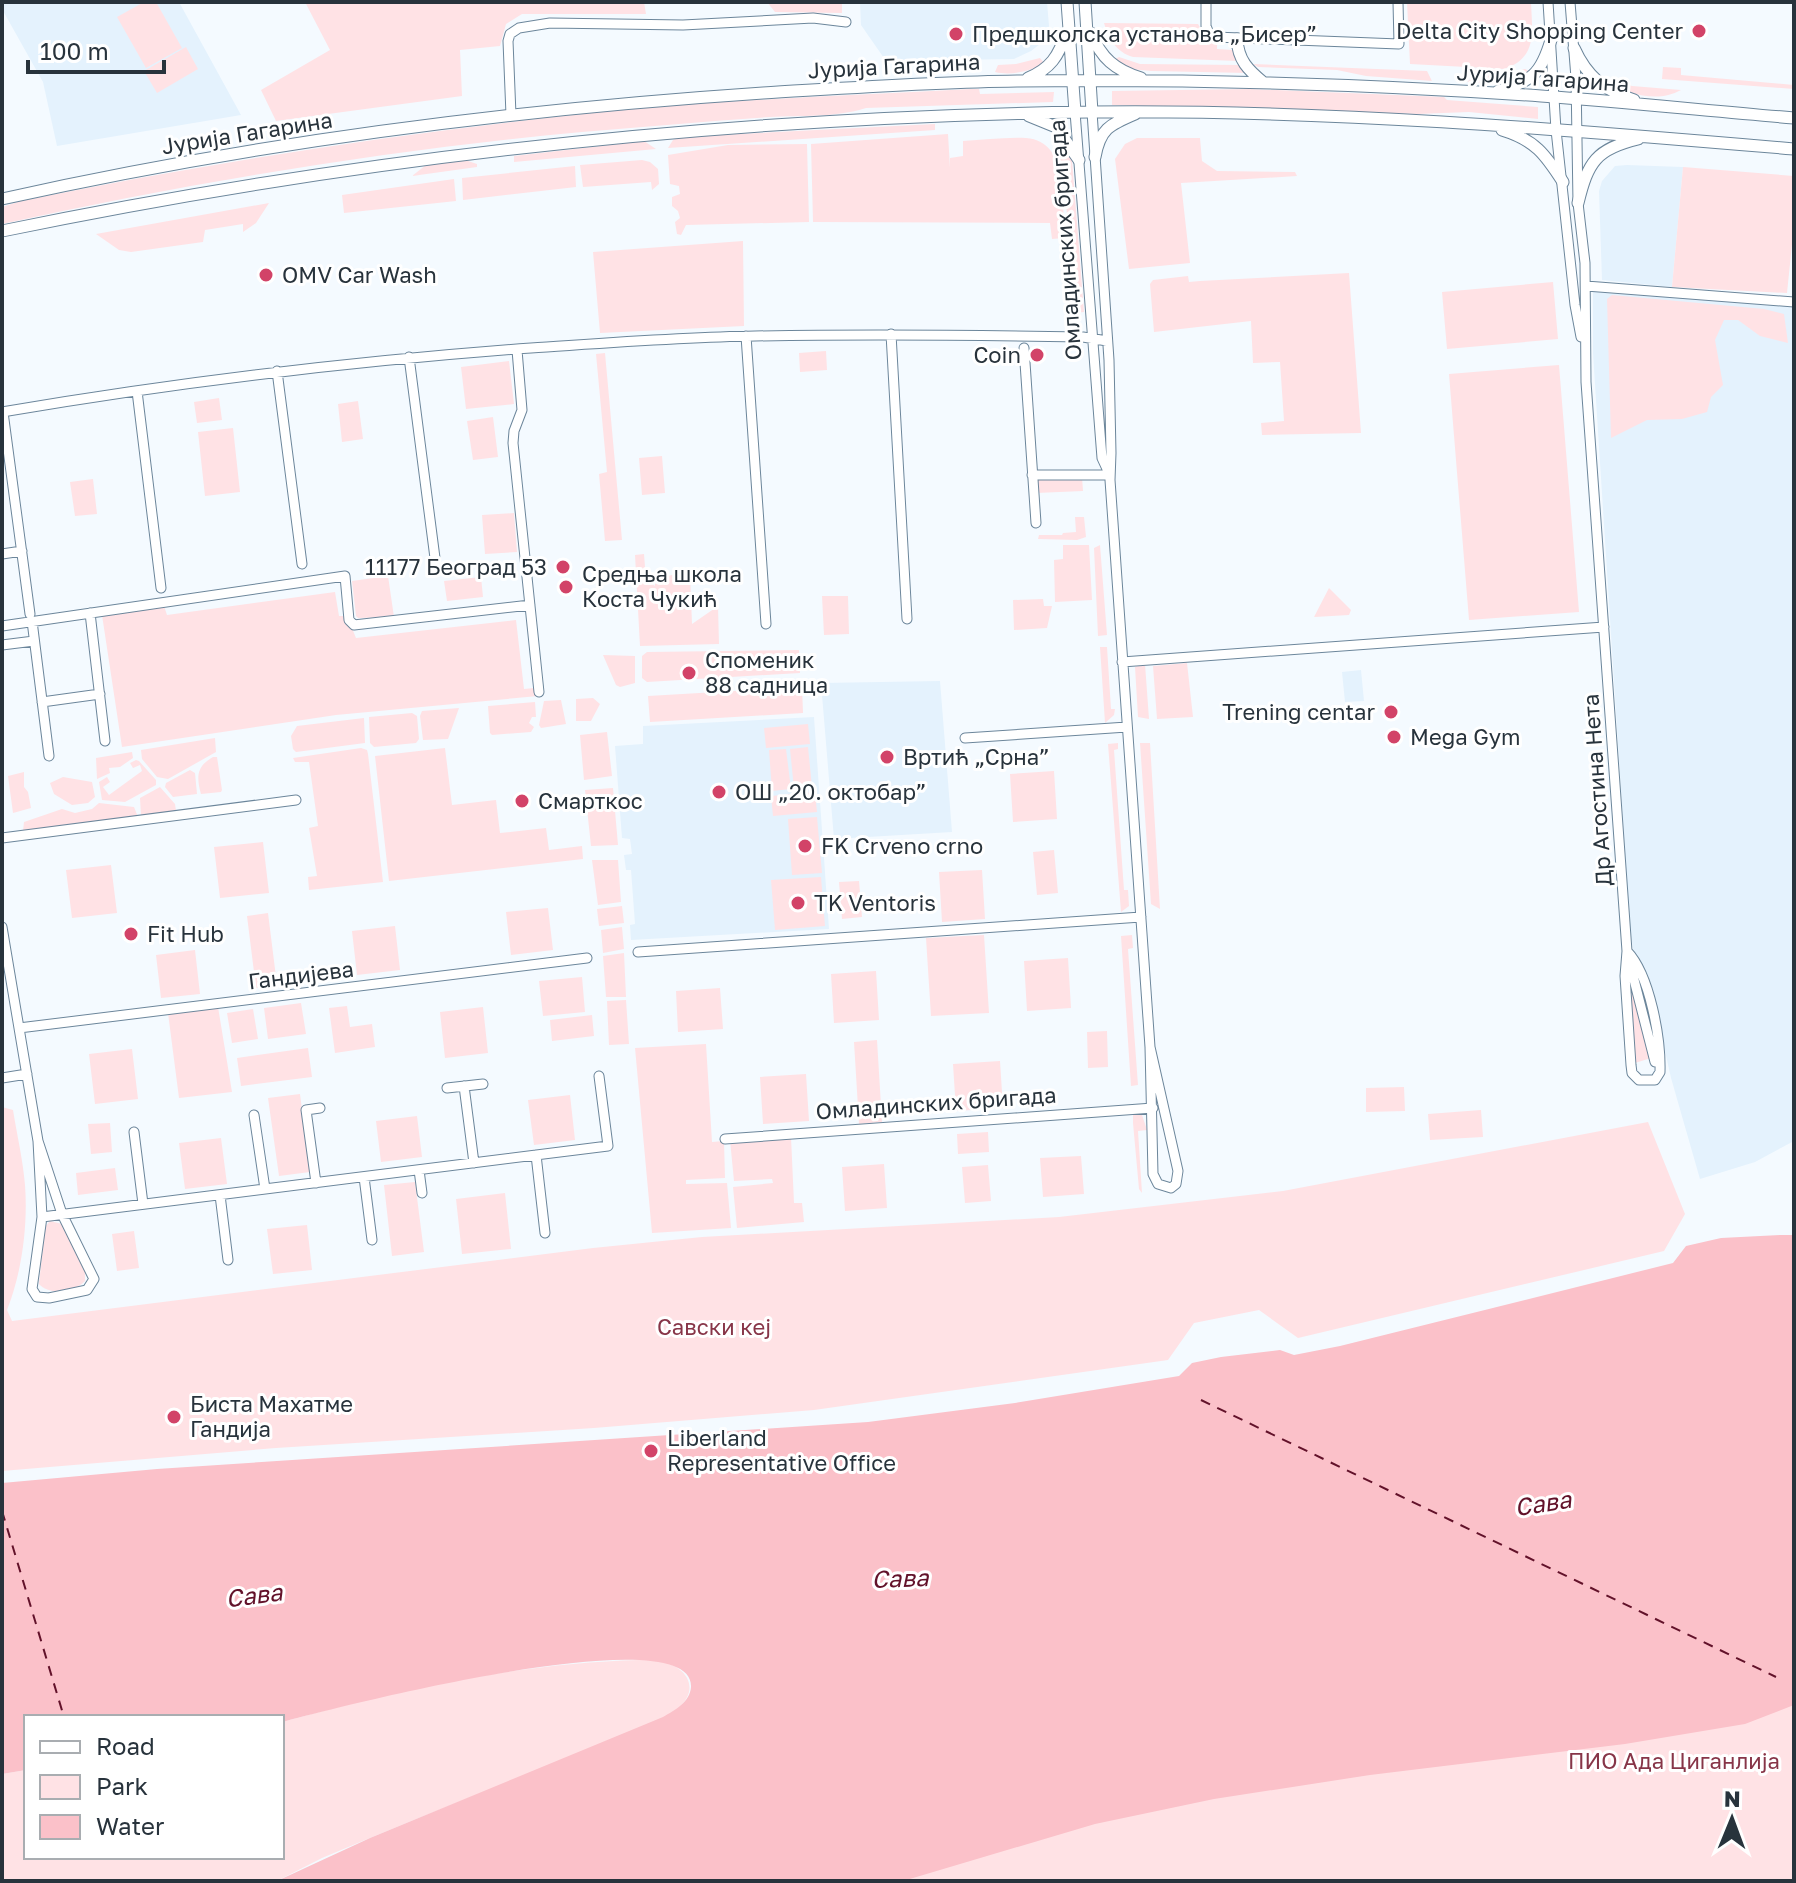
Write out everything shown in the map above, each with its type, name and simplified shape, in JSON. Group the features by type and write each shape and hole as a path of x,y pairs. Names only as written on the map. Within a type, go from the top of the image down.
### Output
{"main road":[{"name":"Омладинских бригада","path":"1067,2 1075,112"},
{"name":"Омладинских бригада","path":"1085,2 1092,112"},
{"path":"1086,21 1098,49 1108,62 1149,81"},
{"path":"1015,81 1050,66 1059,51 1068,22"},
{"path":"1237,39 1242,63 1264,84"},
{"path":"1486,93 1532,78 1544,62 1551,40"},
{"path":"1574,48 1589,75 1599,84 1650,106"},
{"name":"Јурија Гагарина","path":"2,199 244,152 511,115 735,95 1015,81 1149,81 1486,93 1794,118"},
{"path":"2,231 198,193 496,151 790,123 1075,112 1320,117 1576,131 1794,149"},
{"path":"1095,157 1103,132 1139,113"},
{"path":"1009,114 1039,119 1056,127 1079,160"},
{"path":"1486,126 1532,143 1546,156 1563,182"},
{"path":"1578,203 1587,174 1599,154 1617,144 1649,137"}],"street":[{"path":"1206,2 1206,26 1210,36 1399,44 1398,2"},
{"name":"Др Агостина Нета","path":"1548,2 1556,130 1575,305 1584,351"},
{"name":"Др Агостина Нета","path":"1570,2 1577,100 1578,203 1586,286 1584,351 1627,951 1625,976 1632,1073 1639,1080 1655,1080 1660,1072 1627,951"},
{"path":"511,115 508,41 510,34 519,28 550,23 683,25 813,18 846,22"},
{"name":"Омладинских бригада","path":"1075,112 1102,458 1109,475"},
{"name":"Омладинских бригада","path":"1092,112 1107,341 1109,475 1150,1047 1153,1174 1158,1184 1171,1188 1176,1184 1178,1171 1150,1047"},
{"path":"1586,286 1794,302"},
{"path":"49,756 2,412 277,371 409,357 517,350 746,336 891,334 1091,338 1107,341"},
{"path":"891,334 907,619"},
{"path":"746,336 766,624"},
{"path":"1024,348 1036,523"},
{"path":"517,350 522,410 513,443 539,692"},
{"path":"409,357 435,558"},
{"path":"277,371 302,564"},
{"path":"137,391 161,588"},
{"path":"1032,475 1109,475"},
{"path":"2,554 22,551"},
{"path":"2,626 31,618 90,613 345,576 349,620 354,625 530,605"},
{"path":"90,613 105,741"},
{"path":"1122,662 1604,627"},
{"path":"2,645 34,641"},
{"path":"42,702 100,694"},
{"path":"965,738 1127,727"},
{"path":"2,838 296,800"},
{"path":"638,952 1141,917"},
{"path":"2,927 38,1141 42,1217 32,1289 37,1297 49,1298 87,1290 94,1279 62,1214 38,1141"},
{"name":"Гандијева","path":"19,1028 587,958"},
{"path":"2,1078 27,1074"},
{"path":"42,1217 608,1146 599,1076"},
{"path":"447,1088 483,1084"},
{"path":"464,1086 474,1163"},
{"path":"316,1183 306,1110 320,1108"},
{"name":"Омладинских бригада","path":"725,1139 1164,1108"},
{"path":"254,1115 265,1189"},
{"path":"134,1132 143,1204"},
{"path":"536,1155 545,1233"},
{"path":"419,1170 422,1193"},
{"path":"364,1177 372,1240"},
{"path":"220,1195 228,1260"}],"shaded area":[{"path":"2,2 179,2 241,115 57,146 43,82 2,9"},
{"name":"Предшколска установа „Бисер”","path":"860,2 1047,2 1049,26 1044,41 1014,59 886,61 861,25"},
{"path":"1615,166 1683,167 1672,287 1602,280 1599,191 1602,181"},
{"path":"1593,287 1794,302 1794,1141 1755,1162 1700,1179 1658,1020 1635,959 1630,931 1593,353"},
{"path":"1361,670 1364,701 1345,702 1342,672"},
{"name":"Вртић „Срна”","path":"940,681 952,832 834,839 821,683"},
{"name":"ОШ „20. октобар”","path":"814,717 829,929 631,940 630,925 635,924 631,870 626,870 624,855 632,854 630,839 622,838 615,746 643,744 643,726"}],"green space":[{"path":"144,2 156,2 182,48 146,68 117,17"},
{"path":"305,2 644,2 646,14 522,14 506,24 500,46 460,50 462,96 276,121 261,90 330,50"},
{"path":"767,2 842,2 842,13 775,12"},
{"path":"1407,2 1531,2 1532,33 1528,51 1515,64 1504,69 1410,64"},
{"path":"1104,23 1198,24 1208,40 1217,42 1217,49 1233,50 1238,61 1133,57 1114,44"},
{"path":"186,47 198,69 157,93 144,71"},
{"path":"1119,57 1140,64 1239,65 1248,73 1131,69 1113,60"},
{"path":"1040,58 1045,64 1032,69 1014,73 995,72 998,65"},
{"path":"1253,64 1427,71 1432,81 1366,76 1337,70 1258,67"},
{"path":"1663,67 1681,68 1681,75 1794,85 1794,89 1662,79"},
{"path":"1525,69 1529,71 1508,82 1467,82 1475,75 1499,76"},
{"path":"1604,77 1632,86 1681,90 1661,96 1641,95 1601,80"},
{"path":"979,89 980,94 1054,92 1053,102 866,108 830,115 509,139 218,181 2,224 2,207 21,201 161,174 371,140 631,109"},
{"path":"1249,89 1444,97 1447,100 1538,107 1538,119 1469,112 1418,114 1112,105 1112,91"},
{"path":"935,124 935,130 668,148 679,137"},
{"path":"948,134 950,168 950,158 963,156 963,141 1026,138 1040,142 1051,151 1061,178 1064,238 1052,239 1050,223 813,222 811,144"},
{"path":"1058,135 1067,146 1072,160 1084,312 1074,313 1064,174 1055,140"},
{"path":"1137,138 1200,138 1202,161 1217,171 1295,172 1297,176 1181,183 1190,263 1129,269 1115,159 1125,144"},
{"path":"644,141 656,149 514,162 514,156"},
{"path":"807,144 809,222 686,225 681,235 677,234 675,222 680,218 672,206 672,197 680,194 679,186 670,184 668,155 728,145"},
{"path":"465,160 477,164 477,167 412,176 426,165"},
{"path":"642,160 658,169 659,184 652,190 651,182 583,187 580,165"},
{"path":"575,166 576,187 463,200 462,178"},
{"path":"1683,167 1794,176 1794,225 1787,293 1672,287"},
{"path":"454,179 456,201 344,213 342,195"},
{"path":"269,203 256,223 243,232 243,224 205,230 203,242 131,252 119,250 96,234"},
{"path":"743,241 744,326 600,333 593,252"},
{"path":"1349,273 1361,433 1262,435 1261,423 1284,421 1280,362 1253,363 1251,321 1154,332 1150,284 1153,280 1188,276 1189,282"},
{"path":"1553,282 1558,339 1447,349 1442,292"},
{"path":"1612,295 1764,309 1784,314 1788,343 1760,336 1738,320 1724,320 1715,340 1723,385 1711,397 1707,412 1682,419 1647,420 1611,438 1607,299"},
{"path":"826,351 827,370 800,372 799,353"},
{"path":"605,353 622,540 605,541 599,474 607,472 596,354"},
{"path":"509,361 514,404 466,409 461,367"},
{"path":"1559,365 1579,612 1469,620 1449,374"},
{"path":"219,398 222,420 197,423 194,402"},
{"path":"358,401 363,439 342,442 338,404"},
{"path":"493,417 498,457 473,460 467,421"},
{"path":"233,428 240,492 205,496 198,432"},
{"path":"662,456 665,493 642,495 639,458"},
{"path":"1082,477 1083,491 1036,493 1035,478"},
{"path":"93,479 97,514 75,516 70,482"},
{"path":"514,513 517,552 485,554 482,515"},
{"path":"1075,517 1084,517 1086,537 1077,540 1038,539 1039,535 1076,532"},
{"path":"1063,545 1089,545 1092,600 1055,602 1054,560 1063,559"},
{"path":"1100,545 1107,635 1098,636 1094,548"},
{"path":"644,554 646,580 655,586 655,580 690,573 692,624 718,606 719,644 640,646 635,555"},
{"path":"388,576 394,617 358,618 352,581"},
{"path":"481,577 483,597 447,601 444,581"},
{"path":"1329,588 1351,610 1349,615 1314,617"},
{"path":"335,592 339,616 347,616 356,638 516,620 524,689 534,688 538,696 336,715 122,747 102,615 164,606 167,615"},
{"path":"822,596 848,596 849,634 824,635"},
{"path":"1043,599 1044,606 1052,606 1047,628 1014,630 1013,600"},
{"path":"1100,647 1107,647 1111,709 1115,709 1114,715 1105,723"},
{"path":"799,650 800,673 647,682 642,678 642,656 647,652"},
{"path":"603,655 635,656 635,683 620,687 616,685"},
{"path":"1187,663 1193,717 1157,719 1153,666"},
{"path":"1145,664 1149,719 1138,717 1135,667"},
{"path":"802,687 803,713 650,722 648,696"},
{"path":"593,698 600,704 591,721 576,721 576,699"},
{"path":"561,700 566,724 541,728 544,701"},
{"path":"535,702 536,717 532,717 529,723 534,727 531,732 490,733 488,706"},
{"path":"459,708 448,739 423,740 422,711"},
{"path":"412,713 417,716 419,739 416,743 374,747 370,743 369,717"},
{"path":"364,718 365,743 296,752 293,749 291,736 297,726"},
{"path":"808,724 810,744 766,748 764,728"},
{"path":"607,732 612,776 584,780 580,735"},
{"path":"215,738 216,752 168,779 157,777 142,759 141,750"},
{"path":"1118,743 1118,749 1114,750 1124,890 1128,890 1129,906 1121,912 1108,744"},
{"path":"1140,743 1150,743 1160,909 1151,904"},
{"path":"808,747 812,787 794,789 790,749"},
{"path":"361,748 368,754 383,882 309,890 308,877 317,876 309,828 318,826 309,762 295,762 293,758"},
{"path":"445,748 452,805 496,800 500,833 546,828 549,850 582,846 583,859 389,881 375,756"},
{"path":"786,749 791,789 772,791 769,750"},
{"path":"132,752 133,758 120,767 109,768 110,773 97,779 96,758"},
{"path":"213,757 217,757 222,790 201,794 199,772"},
{"path":"136,760 156,780 156,785 125,802 102,800 99,782 107,777 110,782 103,787 109,795 142,771 140,765 133,768 130,763"},
{"path":"190,770 195,773 197,794 173,797 165,787 166,783"},
{"path":"1054,771 1057,819 1013,822 1010,774"},
{"path":"24,772 24,787 31,808 13,813 8,776"},
{"path":"63,777 92,782 95,797 88,803 72,805 54,794 50,783"},
{"path":"160,787 175,804 176,811 141,816 140,798"},
{"path":"613,788 618,845 591,846 585,790"},
{"path":"815,792 817,812 773,816 771,796"},
{"path":"99,803 134,807 138,817 23,831 24,822 62,809 75,813 92,809"},
{"name":"FK Crveno crno","path":"817,817 822,873 792,875 788,819"},
{"path":"263,842 269,893 220,898 214,847"},
{"path":"1054,850 1058,893 1037,895 1033,852"},
{"path":"592,860 618,860 621,902 598,905"},
{"path":"111,865 117,913 72,918 66,870"},
{"path":"982,870 985,919 942,922 939,872"},
{"name":"TK Ventoris","path":"821,877 825,926 775,930 771,880"},
{"path":"859,881 862,917 842,919 839,882"},
{"path":"622,906 624,923 599,926 597,909"},
{"path":"548,908 553,950 511,955 506,912"},
{"path":"268,913 277,985 256,988 247,916"},
{"path":"395,926 400,970 357,975 352,931"},
{"path":"622,927 624,949 603,953 601,930"},
{"path":"984,935 989,1013 931,1016 926,938"},
{"path":"1132,935 1133,948 1128,949 1138,1085 1131,1086 1121,936"},
{"path":"195,950 200,994 161,998 156,955"},
{"path":"624,953 626,997 606,997 603,956"},
{"path":"1068,958 1071,1008 1027,1011 1024,961"},
{"path":"1627,970 1651,1058 1635,1063"},
{"path":"876,971 879,1020 834,1023 831,974"},
{"path":"582,977 585,1012 543,1016 539,981"},
{"path":"720,988 723,1029 678,1032 676,991"},
{"path":"626,1000 629,1044 609,1045 607,1001"},
{"path":"301,1003 306,1034 268,1039 264,1008"},
{"path":"347,1006 350,1027 372,1024 375,1047 335,1053 329,1008"},
{"path":"218,1007 232,1092 179,1098 168,1013"},
{"path":"483,1007 488,1053 445,1058 440,1012"},
{"path":"253,1009 258,1039 232,1043 227,1013"},
{"path":"592,1015 594,1036 552,1041 550,1020"},
{"path":"1107,1031 1108,1067 1088,1068 1087,1032"},
{"path":"877,1040 882,1122 859,1124 854,1042"},
{"path":"706,1044 712,1142 724,1141 725,1178 686,1180 686,1184 727,1183 731,1228 652,1233 635,1048"},
{"path":"308,1048 312,1077 241,1086 237,1058"},
{"path":"132,1049 138,1099 95,1104 89,1054"},
{"path":"1000,1061 1003,1108 956,1111 953,1064"},
{"path":"806,1074 809,1121 763,1124 760,1077"},
{"path":"1404,1087 1405,1111 1366,1112 1366,1088"},
{"path":"300,1094 310,1172 279,1176 268,1098"},
{"path":"570,1095 575,1140 534,1145 528,1100"},
{"name":"Савски кеј","path":"2,1107 13,1110 25,1185 23,1249 7,1310 12,1321 593,1248 702,1237 1059,1217 1283,1191 1648,1122 1685,1214 1664,1251 1298,1338 1259,1310 1194,1323 1168,1360 814,1410 594,1428 276,1448 2,1471"},
{"path":"1481,1110 1483,1137 1430,1140 1428,1114"},
{"path":"1141,1112 1147,1130 1138,1131 1142,1193 1139,1189 1133,1123 1133,1114"},
{"path":"417,1116 422,1157 381,1162 376,1121"},
{"path":"110,1123 112,1152 91,1154 88,1124"},
{"path":"988,1132 989,1152 958,1154 957,1134"},
{"path":"791,1137 794,1203 802,1203 804,1222 737,1228 733,1187 773,1183 772,1179 734,1181 730,1140"},
{"path":"221,1138 227,1184 185,1189 179,1143"},
{"path":"1081,1156 1084,1194 1043,1197 1040,1158"},
{"path":"884,1164 887,1208 845,1211 842,1167"},
{"path":"988,1165 991,1201 965,1203 962,1167"},
{"path":"115,1168 118,1190 78,1195 76,1173"},
{"path":"415,1182 424,1252 392,1256 384,1185"},
{"path":"505,1193 511,1249 462,1254 456,1199"},
{"path":"50,1221 62,1224 85,1271 85,1281 69,1290 49,1290 39,1284 45,1227"},
{"path":"307,1225 312,1270 273,1274 267,1229"},
{"path":"134,1231 139,1268 117,1271 112,1234"},
{"name":"ПИО Ада Циганлија","path":"1794,1610 1794,1881 729,1881"},
{"path":"639,1660 672,1665 685,1675 690,1688 688,1695 667,1716 626,1736 322,1858 277,1881 2,1881 2,1774 24,1770 24,1859 284,1859 284,1721 459,1680 594,1662"}],"water":[{"name":"Сава","path":"1794,1235 1794,1705 1745,1724 1625,1744 1370,1775 1214,1799 1095,1824 903,1881 277,1881 370,1838 663,1717 685,1701 691,1687 676,1667 635,1660 575,1663 504,1673 432,1686 284,1721 284,1715 24,1715 24,1770 2,1774 2,1483 157,1469 868,1422 1015,1403 1179,1376 1192,1363 1221,1357 1280,1350 1294,1355 1340,1346 1673,1263 1686,1246 1721,1238"}],"ferry route":[{"path":"1201,1400 1776,1677"},
{"path":"2,1511 63,1715"}],"place":[{"name":"Delta City Shopping Center","path":"1699,31"},
{"name":"Предшколска установа „Бисер”","path":"956,34"},
{"name":"OMV Car Wash","path":"266,275"},
{"name":"Coin","path":"1037,355"},
{"name":"11177 Београд 53","path":"563,567"},
{"name":"Средња школа Коста Чукић","path":"566,587"},
{"name":"Споменик 88 садница","path":"689,673"},
{"name":"Trening centar","path":"1391,712"},
{"name":"Mega Gym","path":"1394,737"},
{"name":"Вртић „Срна”","path":"887,757"},
{"name":"ОШ „20. октобар”","path":"719,792"},
{"name":"Смарткос","path":"522,801"},
{"name":"FK Crveno crno","path":"805,846"},
{"name":"TK Ventoris","path":"798,903"},
{"name":"Fit Hub","path":"131,934"},
{"name":"Биста Махатме Гандија","path":"174,1417"},
{"name":"Liberland Representative Office","path":"651,1451"}]}
